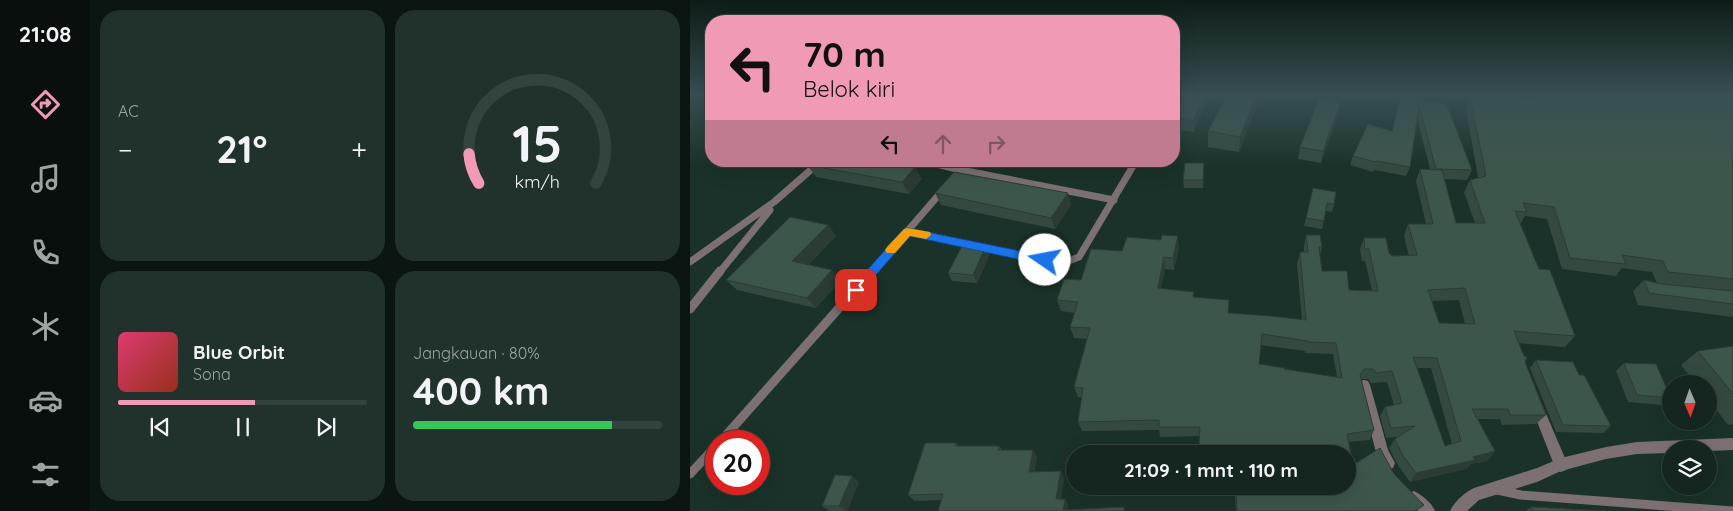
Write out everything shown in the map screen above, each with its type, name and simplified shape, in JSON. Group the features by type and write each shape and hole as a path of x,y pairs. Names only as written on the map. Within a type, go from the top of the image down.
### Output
{"street":[{"path":"1364,385 1382,452 1392,472"},
{"path":"1531,391 1561,465"},
{"path":"1457,511 1474,495 1490,488 1537,475 1561,465 1606,453 1637,448 1733,444"},
{"path":"1403,485 1428,511"}],"lane":[{"path":"690,262 761,213 795,186 814,167"},
{"path":"949,167 1114,200"},
{"path":"907,232 1061,263 1071,262 1079,257 1133,167"},
{"path":"731,430 961,170"},
{"path":"690,309 779,198"},
{"path":"690,474 705,458"},
{"path":"1490,488 1522,495 1733,511"}],"building":[{"path":"1214,120 1247,120 1240,137 1208,131"},
{"path":"1311,120 1334,120 1323,151 1300,147"},
{"path":"1395,120 1417,120 1410,167 1376,162 1353,156 1368,124 1392,131"},
{"path":"1423,120 1453,120 1472,170 1436,169"},
{"path":"1475,120 1733,120 1733,279 1668,272 1663,261 1622,255 1626,264 1570,258 1554,207 1523,203 1527,212 1515,211 1539,269 1550,270 1575,336 1514,331 1524,356 1527,357 1525,362 1546,415 1510,415 1508,409 1472,409 1495,451 1473,457 1475,460 1416,473 1403,456 1395,439 1415,426 1391,428 1385,407 1402,403 1392,371 1376,373 1373,369 1364,369 1360,375 1374,430 1347,434 1349,445 1199,445 1200,427 1159,427 1159,420 1078,422 1083,388 1074,387 1090,328 1070,327 1078,302 1057,300 1064,279 1081,280 1091,249 1122,251 1127,237 1161,240 1162,235 1178,236 1173,258 1164,257 1158,288 1194,292 1193,297 1229,300 1228,313 1306,320 1300,252 1308,252 1306,235 1320,235 1322,247 1319,247 1322,271 1347,271 1349,290 1378,291 1369,249 1365,249 1364,238 1386,238 1389,253 1392,256 1417,255 1408,224 1433,224 1420,169 1442,170 1456,223 1485,223 1470,180 1486,176","holes":["1465,288 1475,324 1439,323 1428,290","1262,334 1336,343 1342,378 1259,364","1413,357 1437,358 1461,441 1445,446"]},
{"path":"1185,163 1204,163 1203,180 1183,180"},
{"path":"818,167 915,167 902,182"},
{"path":"954,172 1068,193 1051,218 935,193"},
{"path":"1313,188 1336,192 1334,204 1327,203 1324,221 1306,218"},
{"path":"790,217 828,225 792,261 832,270 807,298 726,280"},
{"path":"963,244 986,246 973,275 948,273"},
{"path":"1644,280 1661,284 1733,291 1733,304 1649,293"},
{"path":"1733,346 1733,394 1718,375 1698,351"},
{"path":"1536,360 1573,362 1579,375 1584,375 1611,426 1563,425"},
{"path":"1624,363 1656,364 1662,378 1662,397 1637,395"},
{"path":"925,443 956,443 955,446 999,446 998,450 1033,450 1029,472 1061,471 1056,499 1065,499 1063,510 1124,507 1124,511 938,511 943,494 908,495"},
{"path":"1380,448 1394,474 1424,505 1415,511 1237,511 1236,495 1356,495 1356,463"},
{"path":"835,475 852,476 839,506 822,506"},
{"path":"1531,507 1606,511 1533,511"}],"slow traffic":[{"path":"891,250 907,232 926,235"}],"route":[{"path":"856,290 907,232 1045,260"}]}
